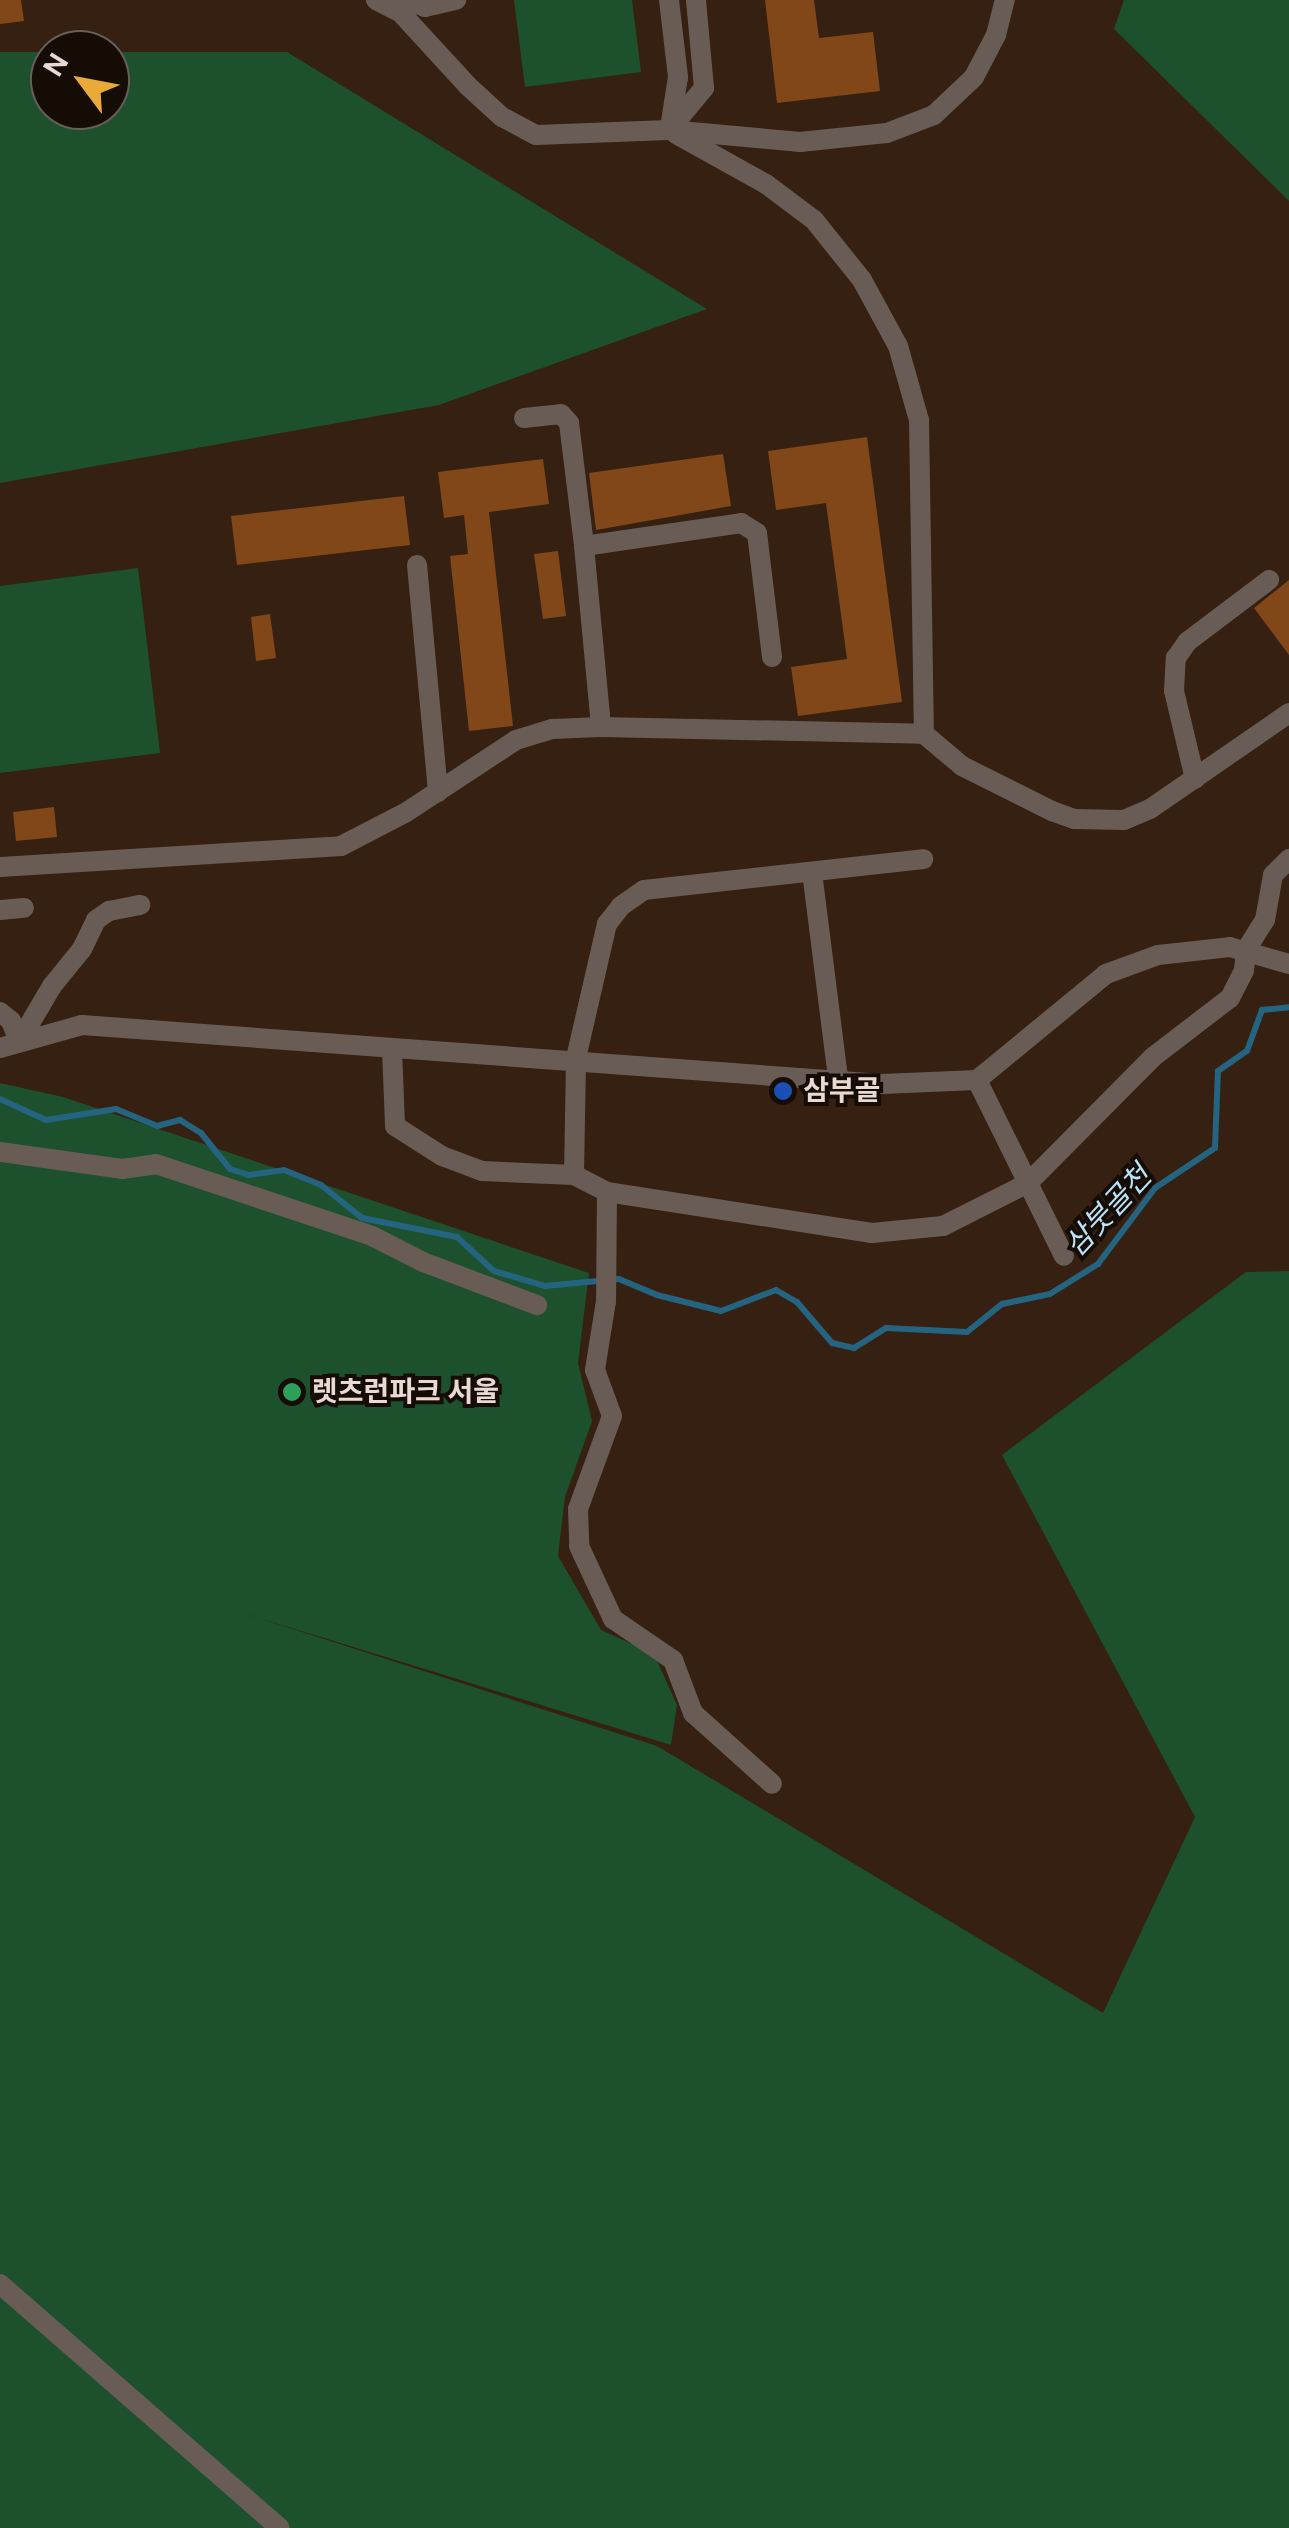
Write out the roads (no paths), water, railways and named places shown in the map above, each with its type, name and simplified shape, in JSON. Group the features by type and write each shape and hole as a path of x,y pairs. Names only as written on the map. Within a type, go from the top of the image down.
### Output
{"street":[{"path":"376,0 425,7 456,0"},
{"path":"669,0 678,77 670,130"},
{"path":"400,4 468,86 502,116 536,135 670,130 800,142 887,133 934,116 974,77 996,35 1004,0"},
{"path":"670,130 704,88 700,6"},
{"path":"670,130 766,184 814,220 862,280 898,346 919,420 924,734"},
{"path":"524,418 562,414 568,423 601,727"},
{"path":"584,546 741,523 758,533 772,657"},
{"path":"417,565 438,792"},
{"path":"1194,779 1174,691 1176,658 1187,642 1269,580"},
{"path":"0,867 341,846 438,792 516,740 552,730 601,727 924,734 962,766 1074,819 1124,820 1150,809 1289,714"},
{"path":"574,1175 576,1058 607,924 621,906 644,890 923,859"},
{"path":"392,1050 394,1126 442,1156 482,1171 574,1175 607,1192 872,1233 942,1226 1028,1183 1153,1057 1230,998 1244,970 1246,950 1264,920 1273,875 1289,859"},
{"path":"812,872 838,1078"},
{"path":"10,1045 96,920 109,911 140,905"},
{"path":"0,910 24,908"},
{"path":"10,1045 82,1025 392,1050 576,1058 882,1084 977,1080 1106,974 1158,956 1230,946 1289,964"},
{"path":"0,1012 11,1020 10,1045"},
{"path":"977,1080 1064,1256"},
{"path":"0,1152 122,1169 156,1164 372,1236 424,1262 537,1305"},
{"path":"607,1192 606,1302 594,1370 612,1416 578,1509 579,1546 613,1620 673,1660 693,1713 772,1784"},
{"path":"0,2284 280,2528"}],"waterway":[{"name":"삼붓골천","path":"0,1099 46,1120 116,1109 157,1126 180,1120 201,1133 230,1169 249,1175 284,1170 321,1185 362,1218 457,1237 494,1271 545,1286 619,1279 657,1295 721,1311 776,1290 797,1302 832,1343 854,1348 886,1328 967,1332 1002,1304 1050,1294 1098,1264 1155,1188 1215,1148 1218,1071 1247,1051 1262,1010 1289,1007"}],"place":[{"name":"삼부골","path":"783,1091"},
{"name":"렛츠런파크 서울","path":"292,1392"}]}
